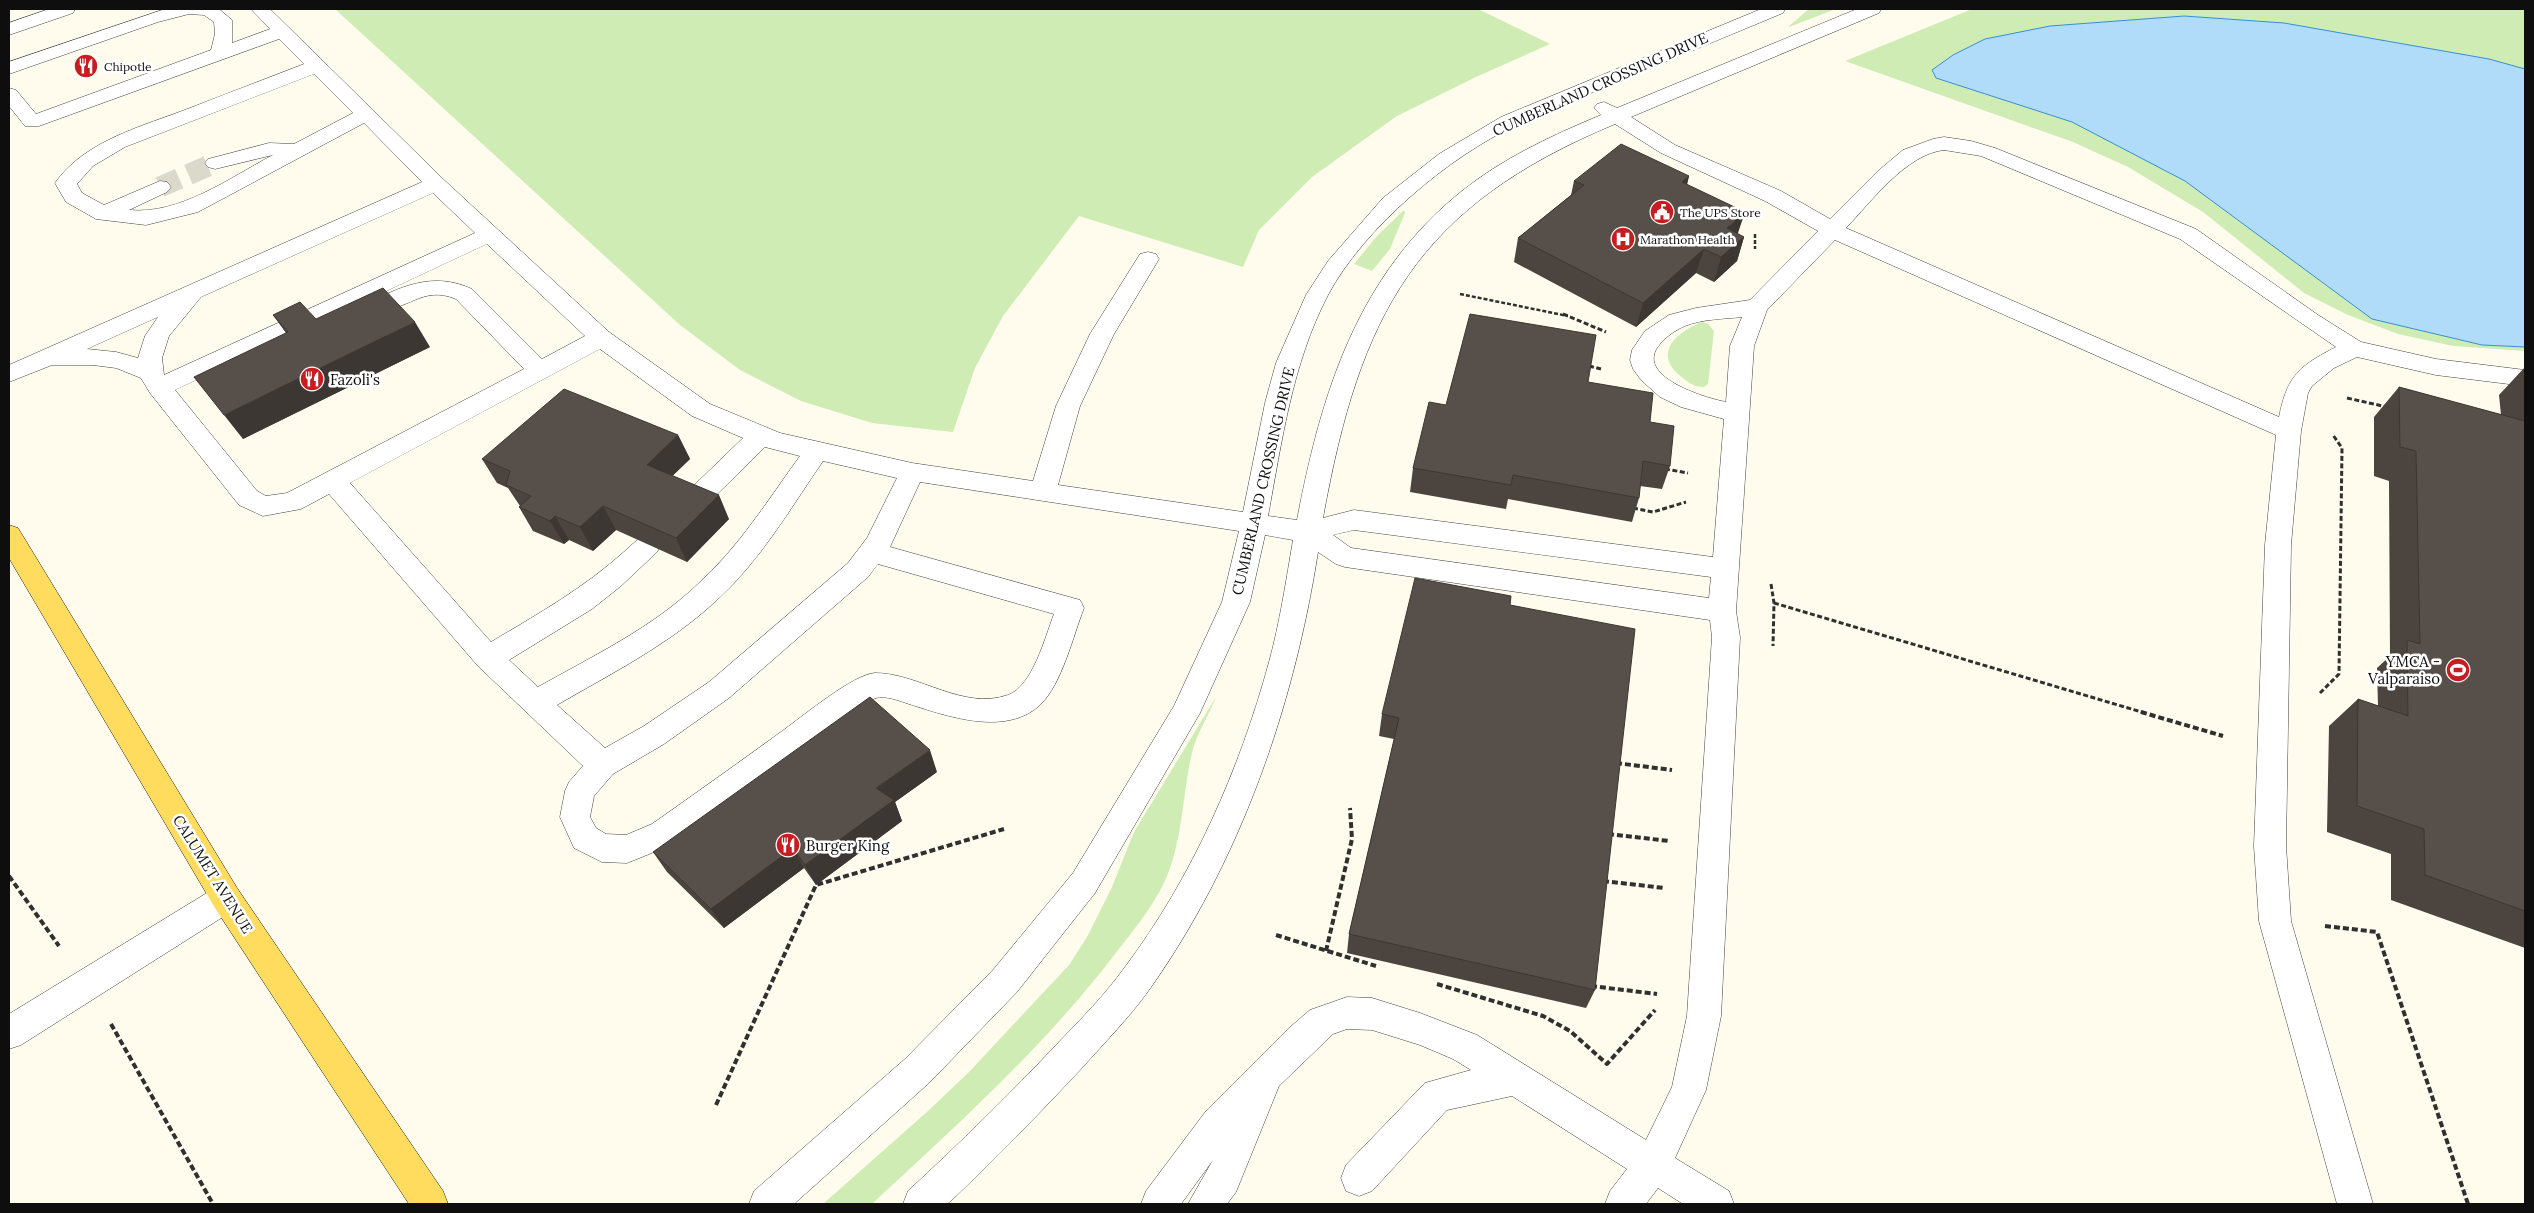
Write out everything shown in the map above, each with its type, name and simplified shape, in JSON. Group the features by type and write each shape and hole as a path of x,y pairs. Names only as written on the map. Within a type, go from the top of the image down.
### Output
{"main road":[{"name":"CALUMET AVENUE","path":"9,535 226,898 430,1204"}],"street":[{"path":"9,29 66,9"},
{"path":"9,68 151,18 185,9"},
{"path":"193,9 209,10 223,20 224,34 220,53"},
{"path":"260,9 436,184 601,338 700,410 762,435 816,452 912,472 1308,532 1354,520 1726,569"},
{"name":"CUMBERLAND CROSSING DRIVE","path":"767,1204 937,1050 1005,981 1084,883 1185,713 1236,602 1254,524 1277,404 1288,363 1318,296 1336,266 1362,233 1391,203 1446,158 1508,121 1776,9"},
{"path":"922,1204 1009,1122 1093,1030 1143,971 1188,900 1216,842 1278,678 1325,442 1340,386 1363,330 1386,289 1447,215 1490,179 1550,144 1872,9"},
{"path":"9,94 32,122 282,31"},
{"path":"317,66 118,143 86,162 66,183 74,198 104,214 146,218 190,207 366,114"},
{"path":"1579,91 1668,149 1772,196 1832,230 2289,431"},
{"path":"1622,1204 1653,1165 1689,1090 1704,1016 1726,636 1722,611 1742,346 1757,307 1906,156 1932,144 1958,143 1988,152 2188,234 2272,295 2354,348 2436,366 2525,378"},
{"path":"215,163 269,149 306,146"},
{"path":"9,374 436,184"},
{"path":"104,214 160,187"},
{"path":"200,369 491,234"},
{"path":"1043,491 1068,406 1102,334 1148,259"},
{"path":"322,332 420,288 438,286 453,288 464,294 540,371"},
{"path":"154,379 149,358 156,339 167,322 195,290"},
{"path":"1738,413 1693,404 1673,396 1644,369 1641,357 1646,345 1659,331 1676,321 1694,316 1757,307"},
{"path":"41,359 82,355 114,358 154,379 248,498 263,506 292,502 601,338"},
{"path":"154,379 200,369 224,368 252,362 295,345"},
{"path":"2354,348 2326,362 2302,381 2296,393 2289,431 2278,544 2270,846 2275,922 2355,1204"},
{"path":"692,503 762,435"},
{"path":"537,702 661,628 707,593 751,546 816,452"},
{"path":"872,552 1070,608 1044,676 1030,696 1014,706 986,710 958,707 893,686 873,685 849,699 663,834 627,849 602,848 585,838 575,817 580,791 602,765 654,735 719,690 858,570 872,552 912,472"},
{"path":"333,481 488,658 602,765"},
{"path":"1308,532 1345,557 1722,611"},
{"path":"488,658 582,601 611,579 648,545"},
{"path":"9,1033 226,898"},
{"path":"1159,1204 1218,1123 1267,1073 1322,1022 1348,1013 1372,1014 1420,1029 1465,1048 1716,1204"},
{"path":"1206,1204 1223,1179 1267,1073"},
{"path":"1359,1178 1437,1095 1515,1078"}],"path":[{"path":"1460,294 1566,315 1614,336"},
{"path":"2345,397 2391,408"},
{"path":"2313,700 2339,674 2342,448 2327,428"},
{"path":"1664,469 1694,474"},
{"path":"1633,508 1653,512 1691,501"},
{"path":"1770,578 1774,602 1774,646"},
{"path":"1774,602 2223,736"},
{"path":"1614,763 1673,770"},
{"path":"1326,950 1352,839 1350,808"},
{"path":"716,1105 816,885 1004,829"},
{"path":"1606,834 1677,842"},
{"path":"9,876 87,985 129,1054 213,1204"},
{"path":"1600,881 1674,889"},
{"path":"2316,925 2378,932 2468,1204"},
{"path":"1276,935 1383,968"},
{"path":"1430,982 1543,1016 1570,1031 1607,1064 1657,1007"},
{"path":"1588,986 1665,994"}],"green space":[{"path":"335,9 1478,9 1550,44 1476,77 1397,116 1312,177 1259,230 1243,267 1079,216 1003,316 975,368 953,432 872,423 801,401 740,370 680,325"},
{"path":"1809,9 1836,9 1789,27"},
{"path":"1972,9 2525,9 2525,69 2489,59 2284,23 2184,16 2050,26 1986,39 1953,55 1932,70 1937,78 2072,122 2185,181 2372,319 2482,345 2525,347 2525,351 2453,346 2398,334 2348,315 2304,293 2203,212 2128,167 2073,142 1845,61"},
{"path":"1404,210 1405,213 1390,249 1372,271 1354,264 1377,236"},
{"path":"1702,322 1708,324 1714,331 1708,384 1704,387 1690,383 1683,378 1669,361 1668,353 1670,346 1676,338"},
{"path":"1216,697 1194,746 1179,835 1170,868 1154,902 1128,937 1088,988 1029,1053 968,1115 872,1204 823,1204 969,1072 1069,965 1087,937 1112,887 1134,832"}],"water":[{"path":"2184,16 2284,23 2489,59 2525,69 2525,347 2482,345 2372,319 2185,181 2072,122 1936,78 1932,70 1953,55 1985,39 2050,26"}],"building":[{"path":"1621,144 1689,176 1682,182 1745,212 1727,228 1744,237 1721,257 1704,249 1643,303 1518,238 1584,185 1574,181"},
{"path":"383,288 415,322 224,415 194,377 288,332 273,315 300,302 316,319"},
{"path":"1470,314 1596,335 1588,382 1653,393 1650,422 1674,426 1670,466 1643,461 1639,498 1513,475 1511,485 1413,468 1429,402 1446,405"},
{"name":"YMCA - Valparaiso","path":"2399,387 2525,421 2525,911 2425,875 2424,829 2357,806 2358,699 2408,716 2407,640 2420,644 2416,451 2400,447"},
{"path":"564,389 678,435 647,465 719,495 676,538 603,506 580,527 555,516 550,521 519,507 531,496 506,485 510,471 482,459"},
{"path":"1415,578 1511,596 1510,605 1635,629 1595,990 1349,934 1399,718 1382,714"},
{"name":"Burger King","path":"870,697 930,750 876,788 894,800 805,865 793,848 711,909 653,852"}],"tunnel":[{"path":"160,187 215,163"}],"place":[{"name":"Chipotle","path":"86,66"},
{"name":"The UPS Store","path":"1662,212"},
{"name":"Marathon Health","path":"1623,239"},
{"name":"Fazoli's","path":"312,379"},
{"name":"YMCA - Valparaiso","path":"2458,670"},
{"name":"Burger King","path":"788,845"}]}
